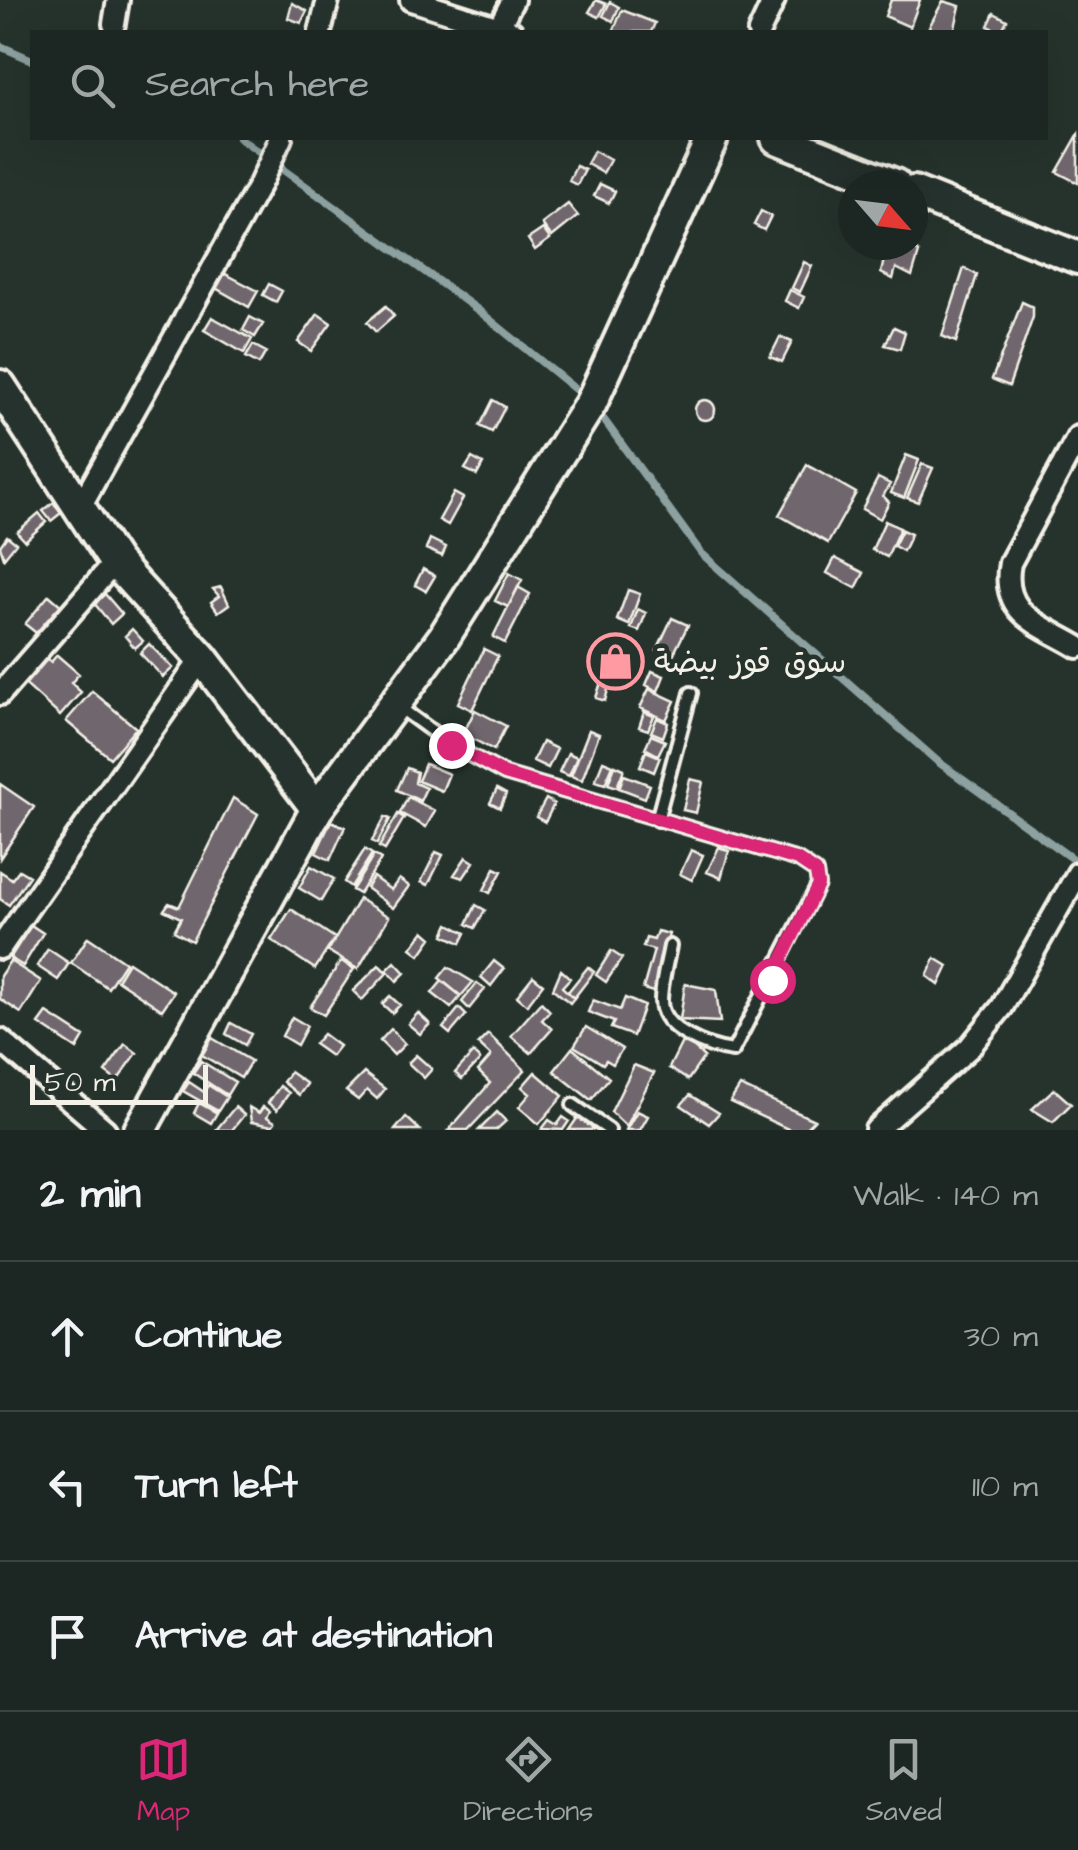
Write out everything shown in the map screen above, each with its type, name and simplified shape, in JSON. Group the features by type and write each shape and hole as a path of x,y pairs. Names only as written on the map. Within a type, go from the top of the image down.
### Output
{"main road":[{"path":"140,1130 317,809 397,705 591,403 711,140"},
{"path":"782,140 857,170"},
{"path":"928,198 1078,258"},
{"path":"4,400 115,562 202,658 317,809"}],"street":[{"path":"114,24 118,0"},
{"path":"320,30 328,0"},
{"path":"411,0 505,30 513,0"},
{"path":"760,30 774,0"},
{"path":"80,506 251,201 280,140"},
{"path":"1078,437 1010,563 1006,585 1012,604 1078,647"},
{"path":"0,694 115,562"},
{"path":"0,948 202,658"},
{"path":"876,1130 969,1048 1002,1006 1078,873"},
{"path":"0,1040 105,1130"}],"lane":[{"path":"657,820 692,693"},
{"path":"397,705 451,745 505,774 798,860 816,872 818,885 733,1051 693,1038 668,1021 660,1004 670,946"},
{"path":"573,1106 609,1130"}],"building":[{"path":"596,0 606,4 599,17 589,12"},
{"path":"891,0 920,0 910,27 885,16"},
{"path":"943,1 960,6 954,30 928,29"},
{"path":"610,2 619,7 613,21 603,16"},
{"path":"292,3 307,11 301,23 288,18"},
{"path":"622,10 655,23 652,30 614,30"},
{"path":"994,13 1007,20 1002,30 988,26"},
{"path":"1078,135 1078,183 1057,172"},
{"path":"594,151 610,160 603,173 587,164"},
{"path":"576,166 585,170 577,185 569,181"},
{"path":"600,184 615,191 609,203 594,196"},
{"path":"568,204 578,216 552,237 542,224"},
{"path":"761,211 771,216 764,230 754,225"},
{"path":"543,229 550,239 535,250 528,239"},
{"path":"884,260 917,260 912,276 896,268 893,279 881,273"},
{"path":"804,262 812,266 800,292 792,288"},
{"path":"964,268 977,275 956,342 942,336"},
{"path":"220,271 258,291 249,307 212,286"},
{"path":"269,284 282,291 276,302 263,295"},
{"path":"790,290 804,297 799,308 785,301"},
{"path":"1022,302 1033,307 1033,317 1009,386 992,379"},
{"path":"386,306 394,316 376,332 367,322"},
{"path":"318,314 331,323 311,351 298,342"},
{"path":"212,317 252,339 244,353 204,330"},
{"path":"250,317 263,324 255,337 243,330"},
{"path":"894,327 905,332 900,349 885,345"},
{"path":"780,337 792,342 782,362 770,357"},
{"path":"253,345 266,352 259,364 246,357"},
{"path":"493,400 505,407 492,432 480,426"},
{"path":"705,400 715,410 705,420 695,410"},
{"path":"906,455 919,460 904,498 891,493"},
{"path":"472,458 483,464 477,475 465,469"},
{"path":"922,464 933,468 918,502 907,498"},
{"path":"807,465 856,493 828,543 779,515"},
{"path":"878,478 890,484 883,496 889,502 880,519 862,509"},
{"path":"454,493 463,498 448,525 439,520"},
{"path":"53,503 61,513 51,521 43,511"},
{"path":"39,513 46,522 25,541 17,532"},
{"path":"885,521 900,528 887,557 872,550"},
{"path":"902,530 911,534 903,551 894,546"},
{"path":"7,536 16,543 4,558 0,546"},
{"path":"430,539 446,547 442,556 426,549"},
{"path":"835,558 864,573 856,588 827,573"},
{"path":"423,569 435,576 426,591 415,585"},
{"path":"509,573 522,580 508,607 495,601"},
{"path":"221,587 229,604 218,612 211,602 219,596 213,589"},
{"path":"518,587 530,594 505,643 493,637"},
{"path":"628,590 640,594 629,625 617,620"},
{"path":"105,594 122,614 111,624 94,603"},
{"path":"49,595 64,608 40,636 25,624"},
{"path":"638,609 646,613 639,631 631,628"},
{"path":"672,618 688,625 672,657 657,650"},
{"path":"132,629 143,641 135,648 125,636"},
{"path":"149,644 173,668 163,677 140,653"},
{"path":"484,649 498,656 472,710 458,703"},
{"path":"41,653 51,662 57,655 79,674 71,683 81,692 60,716 18,678"},
{"path":"652,671 664,676 658,691 646,685"},
{"path":"602,679 610,682 605,701 596,698"},
{"path":"649,689 675,701 666,720 640,708"},
{"path":"92,691 136,728 110,758 66,721"},
{"path":"475,710 506,726 494,750 463,734"},
{"path":"644,712 654,716 648,730 639,727"},
{"path":"657,718 668,723 663,737 651,732"},
{"path":"589,730 599,734 582,780 571,776"},
{"path":"651,735 665,741 658,755 645,748"},
{"path":"542,742 557,749 548,768 533,761"},
{"path":"646,751 660,757 654,772 640,766"},
{"path":"568,753 577,757 569,776 559,772"},
{"path":"603,761 613,765 605,784 595,781"},
{"path":"425,764 449,774 442,791 418,781"},
{"path":"615,765 624,769 617,787 608,784"},
{"path":"407,768 417,772 415,783 426,788 420,801 397,790"},
{"path":"624,775 650,785 645,798 619,788"},
{"path":"690,779 703,782 696,813 683,810"},
{"path":"0,784 34,807 0,858"},
{"path":"497,789 506,794 500,808 490,803"},
{"path":"408,797 435,811 426,827 400,813"},
{"path":"233,798 258,814 192,941 174,931 181,918 164,910 169,903 179,907"},
{"path":"546,799 554,804 545,822 536,817"},
{"path":"398,814 404,818 385,850 379,847"},
{"path":"385,817 390,819 377,844 372,841"},
{"path":"331,821 345,827 330,860 316,853"},
{"path":"719,847 729,851 721,878 707,872"},
{"path":"365,849 372,854 351,887 344,882"},
{"path":"691,850 703,855 692,880 680,874"},
{"path":"436,852 443,855 428,885 421,882"},
{"path":"374,855 381,859 359,894 352,890"},
{"path":"466,857 474,862 463,878 454,875"},
{"path":"311,866 334,879 321,901 299,888"},
{"path":"495,868 502,871 490,893 484,890"},
{"path":"19,870 29,876 9,905 0,899 0,871 12,879"},
{"path":"373,877 391,890 399,879 409,886 393,908 366,888"},
{"path":"359,899 389,917 358,969 328,951"},
{"path":"476,905 485,910 475,928 467,924"},
{"path":"291,909 335,938 315,969 271,940"},
{"path":"449,924 466,933 461,943 444,935"},
{"path":"31,925 43,933 23,966 10,958"},
{"path":"424,931 432,938 420,955 411,948"},
{"path":"657,931 669,934 653,992 643,989 654,950 643,947 646,938 654,940"},
{"path":"88,937 125,962 108,988 71,963"},
{"path":"48,949 69,963 58,980 37,966"},
{"path":"611,951 622,958 606,982 596,975"},
{"path":"935,958 948,966 939,985 927,976"},
{"path":"10,961 41,981 21,1013 0,999 0,976"},
{"path":"341,961 354,969 324,1015 310,1007"},
{"path":"494,961 504,969 491,986 481,977"},
{"path":"128,962 174,992 162,1010 117,980"},
{"path":"395,962 405,973 397,981 387,970"},
{"path":"379,965 387,973 362,1000 353,991"},
{"path":"448,967 473,982 461,996 439,978"},
{"path":"588,967 594,972 574,998 568,992"},
{"path":"561,970 570,978 562,987 574,998 570,1003 553,989"},
{"path":"533,976 543,984 527,1005 517,996"},
{"path":"442,981 461,996 451,1008 432,993"},
{"path":"477,983 485,989 469,1009 462,1002"},
{"path":"685,984 716,990 720,1022 680,1020"},
{"path":"390,996 400,1005 392,1013 382,1004"},
{"path":"625,998 644,1006 633,1036 611,1028 614,1022 588,1012 593,1000 620,1010"},
{"path":"541,1002 550,1011 542,1020 552,1029 531,1053 511,1036"},
{"path":"459,1008 466,1015 450,1034 443,1028"},
{"path":"47,1013 84,1037 77,1049 39,1024"},
{"path":"418,1013 430,1024 420,1034 408,1024"},
{"path":"292,1017 307,1026 297,1045 282,1036"},
{"path":"231,1023 251,1034 245,1045 226,1034"},
{"path":"586,1027 622,1049 613,1064 606,1060 603,1064 574,1046"},
{"path":"391,1029 405,1044 394,1055 380,1041"},
{"path":"323,1034 339,1046 331,1056 314,1044"},
{"path":"488,1034 525,1070 468,1130 449,1130 490,1083 478,1071 491,1056 478,1044"},
{"path":"212,1038 251,1061 241,1078 202,1055"},
{"path":"684,1038 704,1057 688,1080 669,1068"},
{"path":"125,1044 137,1053 117,1081 105,1072"},
{"path":"572,1048 609,1078 591,1100 554,1071"},
{"path":"473,1053 480,1060 462,1079 455,1073"},
{"path":"416,1055 432,1069 424,1078 408,1063"},
{"path":"201,1061 235,1082 227,1095 193,1073"},
{"path":"634,1065 654,1073 626,1126 611,1112"},
{"path":"290,1072 307,1084 299,1095 283,1082"},
{"path":"535,1072 563,1096 539,1124 519,1107 530,1094 522,1087"},
{"path":"364,1073 385,1089 377,1099 367,1090 358,1100 346,1091"},
{"path":"189,1082 204,1092 208,1085 227,1097 218,1111 183,1091"},
{"path":"280,1086 289,1093 277,1110 268,1103"},
{"path":"740,1086 814,1120 804,1130 790,1130 730,1102"},
{"path":"1054,1089 1071,1104 1053,1122 1032,1109"},
{"path":"690,1095 719,1113 709,1124 681,1105"},
{"path":"199,1103 217,1113 211,1123 194,1113"},
{"path":"235,1107 244,1115 232,1130 216,1130"},
{"path":"249,1107 259,1113 263,1107 270,1111 267,1117 275,1122 272,1126 251,1122"},
{"path":"637,1111 648,1116 640,1130 626,1130"},
{"path":"497,1112 506,1121 496,1130 479,1130"},
{"path":"406,1117 420,1130 395,1130"},
{"path":"563,1117 569,1121 563,1130 542,1129 549,1120 557,1125"},
{"path":"578,1117 596,1130 569,1130"}],"waterway":[{"path":"0,46 30,59"},
{"path":"242,140 478,310 587,399"},
{"path":"596,409 701,553 937,761 1078,863"}],"place":[{"name":"سوق قوز بيضة","path":"615,661"}],"route":[{"path":"451,745 505,774 798,860 816,872 818,885 772,980"}]}
